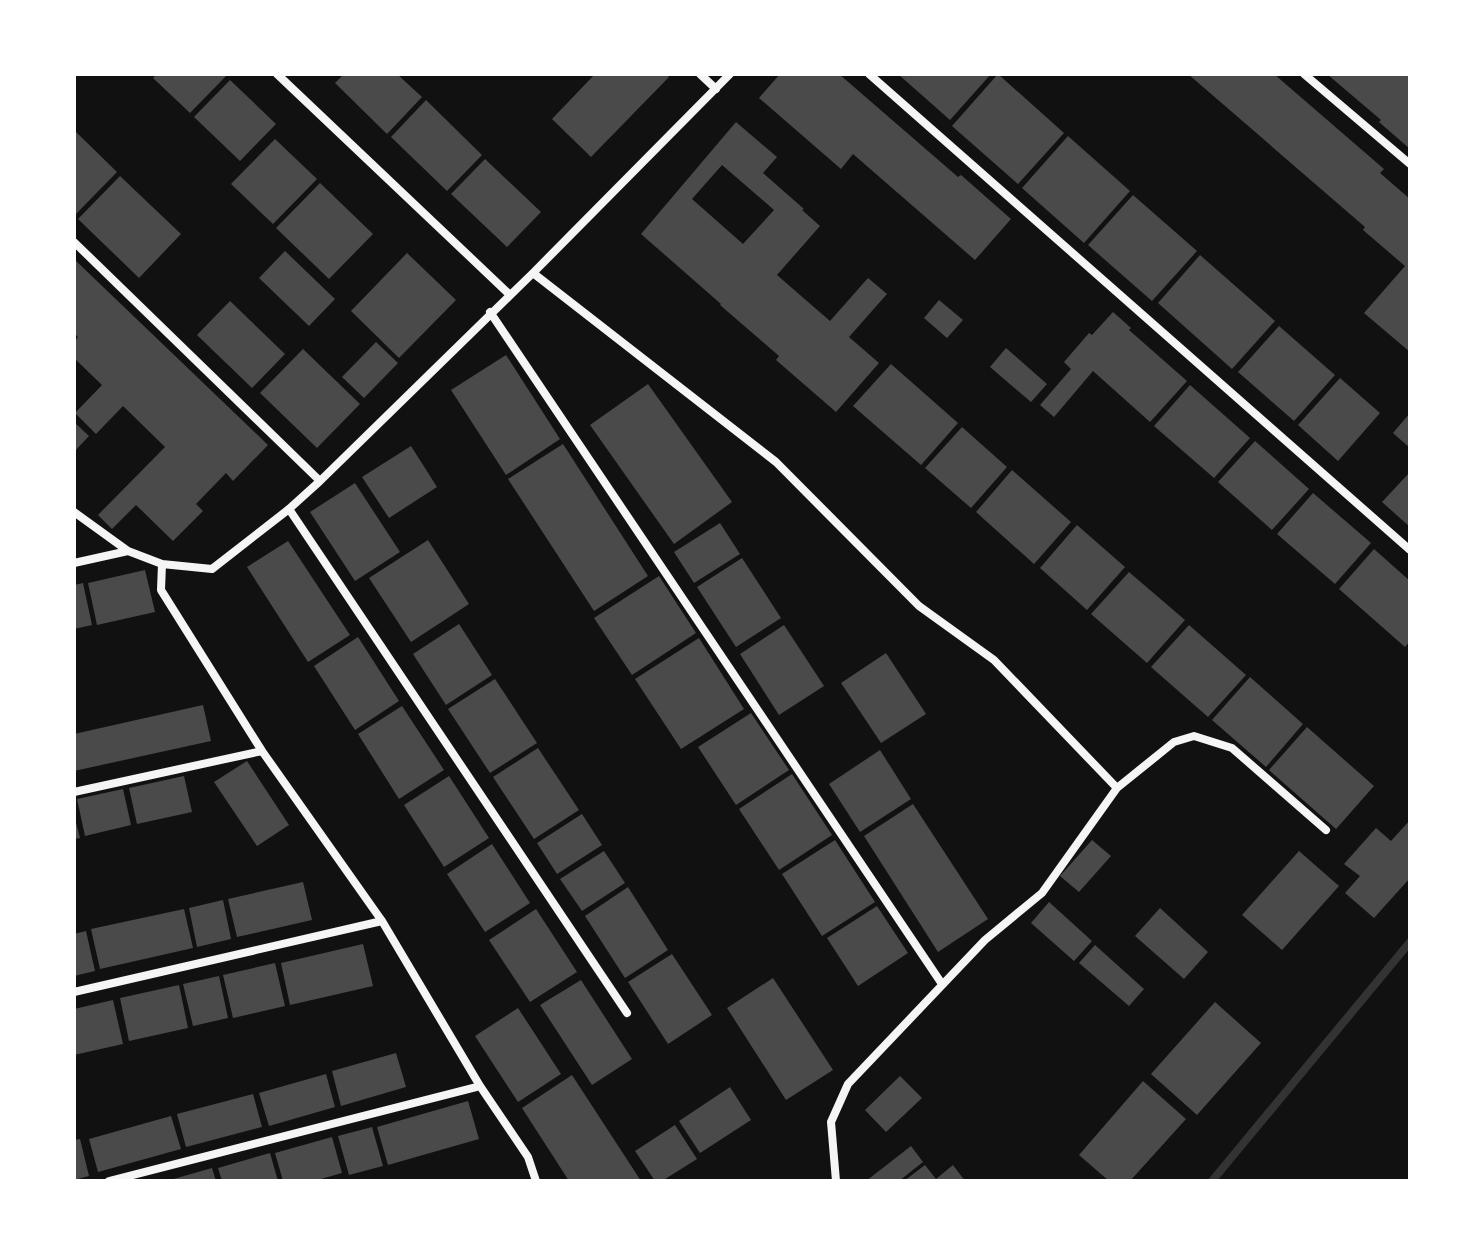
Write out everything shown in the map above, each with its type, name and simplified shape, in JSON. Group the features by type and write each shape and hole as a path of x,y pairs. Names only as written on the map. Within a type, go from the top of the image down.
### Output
{"street":[{"path":"277,74 509,294"},
{"path":"700,74 716,89"},
{"path":"74,512 128,551 162,564 212,569 320,481 533,273 730,74"},
{"path":"869,74 1410,550"},
{"path":"1304,74 1410,164"},
{"path":"74,242 320,481"},
{"path":"533,273 776,462 919,606 994,660 1117,788"},
{"path":"490,312 942,984"},
{"path":"289,509 627,1013"},
{"path":"74,563 128,551"},
{"path":"162,564 161,590 262,751 382,921 480,1086 528,1157 536,1181"},
{"path":"836,1181 831,1122 848,1084 985,940 1042,893 1117,788 1174,742 1194,736 1232,748 1326,830"},
{"path":"74,792 262,751"},
{"path":"74,992 382,921"},
{"path":"109,1181 480,1086"}],"building":[{"path":"157,74 228,74 190,113 153,78"},
{"path":"344,74 397,74 422,97 387,134 335,83"},
{"path":"595,74 665,74 669,77 591,157 552,119"},
{"path":"780,74 839,74 1011,219 975,260 853,154 841,169 759,98"},
{"path":"898,74 991,74 950,120"},
{"path":"998,74 1064,133 1018,184 952,126"},
{"path":"1188,74 1274,74 1384,169 1380,173 1410,199 1410,352 1364,313 1405,266 1363,230 1365,227"},
{"path":"1327,74 1410,74 1410,149 1379,122 1381,120"},
{"path":"230,80 276,124 240,161 194,117"},
{"path":"426,100 482,155 447,191 391,137"},
{"path":"736,122 777,157 763,173 820,226 777,275 830,321 868,278 887,294 849,337 879,363 836,412 776,360 779,356 641,234","holes":["722,165 774,210 743,244 692,199"]},
{"path":"74,130 117,172 74,216"},
{"path":"1068,136 1130,191 1084,243 1022,188"},
{"path":"275,139 317,179 273,224 231,184"},
{"path":"485,159 541,212 507,247 451,194"},
{"path":"120,176 181,234 139,278 78,219"},
{"path":"320,183 373,234 329,279 276,228"},
{"path":"1133,195 1197,251 1152,301 1088,245"},
{"path":"285,251 335,299 309,326 259,278"},
{"path":"407,253 456,300 399,358 351,311"},
{"path":"1200,255 1275,321 1232,369 1158,303"},
{"path":"74,259 268,445 233,481 226,473 196,504 203,511 173,541 136,505 112,529 98,515 165,447 123,406 96,434 75,413 102,385 74,358 74,342 78,337 74,333"},
{"path":"939,300 963,320 947,338 924,318"},
{"path":"230,301 285,354 252,388 197,335"},
{"path":"1113,312 1187,381 1150,422 1093,371 1054,417 1040,405 1071,369 1064,362 1089,333 1092,335"},
{"path":"1279,326 1335,375 1294,421 1238,372"},
{"path":"376,342 398,363 364,398 342,377"},
{"path":"1006,348 1047,384 1031,402 990,367"},
{"path":"303,349 360,404 317,448 260,393"},
{"path":"506,355 560,439 506,475 451,390"},
{"path":"891,364 958,423 921,465 853,406"},
{"path":"1340,378 1380,413 1338,461 1298,425"},
{"path":"648,384 732,502 674,544 590,425"},
{"path":"1190,385 1250,438 1214,478 1154,426"},
{"path":"1410,413 1410,448 1393,433"},
{"path":"74,422 89,436 74,452"},
{"path":"962,427 1007,467 971,508 925,468"},
{"path":"1255,441 1309,489 1272,530 1218,482"},
{"path":"563,444 648,576 594,611 508,479"},
{"path":"411,446 437,487 389,518 362,477"},
{"path":"1012,470 1071,522 1034,564 976,512"},
{"path":"1410,472 1410,527 1382,502"},
{"path":"355,483 400,552 355,581 310,512"},
{"path":"1313,493 1371,543 1335,584 1277,534"},
{"path":"720,523 740,554 694,583 674,552"},
{"path":"1077,525 1125,567 1087,610 1040,568"},
{"path":"428,540 469,604 411,642 369,578"},
{"path":"288,541 350,635 308,662 247,567"},
{"path":"1374,549 1410,581 1410,641 1405,647 1339,589"},
{"path":"742,558 781,618 736,647 697,587"},
{"path":"145,570 155,612 97,625 88,583"},
{"path":"1129,572 1185,620 1147,663 1091,614"},
{"path":"659,576 696,633 632,675 594,618"},
{"path":"83,583 92,625 74,629 74,585"},
{"path":"459,624 492,675 446,705 413,654"},
{"path":"784,625 824,686 779,715 740,654"},
{"path":"1189,625 1246,675 1208,717 1151,667"},
{"path":"358,637 399,701 355,730 314,666"},
{"path":"699,638 744,709 681,749 635,679"},
{"path":"886,653 926,714 881,743 841,683"},
{"path":"1250,677 1303,724 1266,767 1212,720"},
{"path":"495,679 537,743 490,773 448,709"},
{"path":"203,705 211,741 74,771 74,734"},
{"path":"402,706 444,770 399,799 358,734"},
{"path":"751,713 789,770 736,805 698,747"},
{"path":"1307,727 1374,786 1336,829 1269,770"},
{"path":"538,748 579,810 534,839 493,777"},
{"path":"880,750 911,799 860,832 829,784"},
{"path":"247,761 289,825 257,846 214,782"},
{"path":"792,774 832,835 779,870 739,809"},
{"path":"184,776 192,812 137,824 129,788"},
{"path":"449,776 489,838 444,867 404,805"},
{"path":"123,789 131,825 85,836 77,799"},
{"path":"913,804 988,919 938,952 864,836"},
{"path":"582,814 602,845 557,874 537,843"},
{"path":"74,815 80,838 74,839"},
{"path":"1410,820 1410,878 1374,918 1345,893 1360,876 1344,864 1376,828 1391,841"},
{"path":"835,840 875,902 822,936 782,874"},
{"path":"1092,840 1111,856 1079,892 1060,876"},
{"path":"492,844 530,903 485,932 447,874"},
{"path":"604,851 625,883 582,911 560,879"},
{"path":"1299,851 1339,886 1282,950 1242,915"},
{"path":"303,882 312,920 237,937 228,899"},
{"path":"628,887 668,950 625,978 585,916"},
{"path":"223,900 231,939 197,947 189,908"},
{"path":"1049,902 1092,941 1074,961 1031,923"},
{"path":"877,906 908,953 858,986 827,938"},
{"path":"1160,908 1208,952 1184,979 1135,936"},
{"path":"184,909 193,948 100,969 91,929"},
{"path":"536,909 577,972 530,1002 489,940"},
{"path":"86,931 95,971 74,976 74,934"},
{"path":"363,944 373,986 290,1005 281,963"},
{"path":"1095,945 1144,989 1129,1006 1079,963"},
{"path":"672,954 712,1015 668,1044 628,982"},
{"path":"275,963 285,1006 233,1018 223,975"},
{"path":"219,976 228,1018 193,1026 183,984"},
{"path":"773,978 833,1070 786,1100 727,1008"},
{"path":"581,980 632,1059 592,1085 540,1005"},
{"path":"179,985 188,1028 129,1041 120,998"},
{"path":"113,1000 123,1044 74,1055 74,1009"},
{"path":"1215,1002 1261,1043 1197,1115 1151,1074"},
{"path":"518,1008 561,1074 518,1102 475,1036"},
{"path":"396,1053 406,1087 341,1106 332,1071"},
{"path":"326,1074 335,1107 269,1126 259,1093"},
{"path":"572,1075 641,1181 569,1181 522,1108"},
{"path":"900,1076 922,1098 886,1132 865,1110"},
{"path":"1143,1081 1186,1119 1130,1181 1109,1181 1079,1155"},
{"path":"730,1087 751,1120 700,1153 679,1121"},
{"path":"253,1094 262,1127 186,1147 177,1114"},
{"path":"468,1101 479,1139 388,1165 377,1127"},
{"path":"171,1116 181,1149 98,1172 89,1139"},
{"path":"675,1125 697,1159 662,1181 655,1181 635,1151"},
{"path":"372,1127 383,1166 349,1175 338,1136"},
{"path":"332,1137 342,1173 314,1181 283,1181 275,1153"},
{"path":"80,1139 89,1176 74,1180 74,1140"},
{"path":"911,1146 923,1162 899,1181 866,1181"},
{"path":"270,1153 278,1181 222,1181 218,1168"},
{"path":"925,1165 936,1179 953,1165 965,1181 904,1181"},
{"path":"212,1168 216,1181 170,1181 170,1180"}],"waterway":[{"path":"1212,1181 1410,942"}]}
